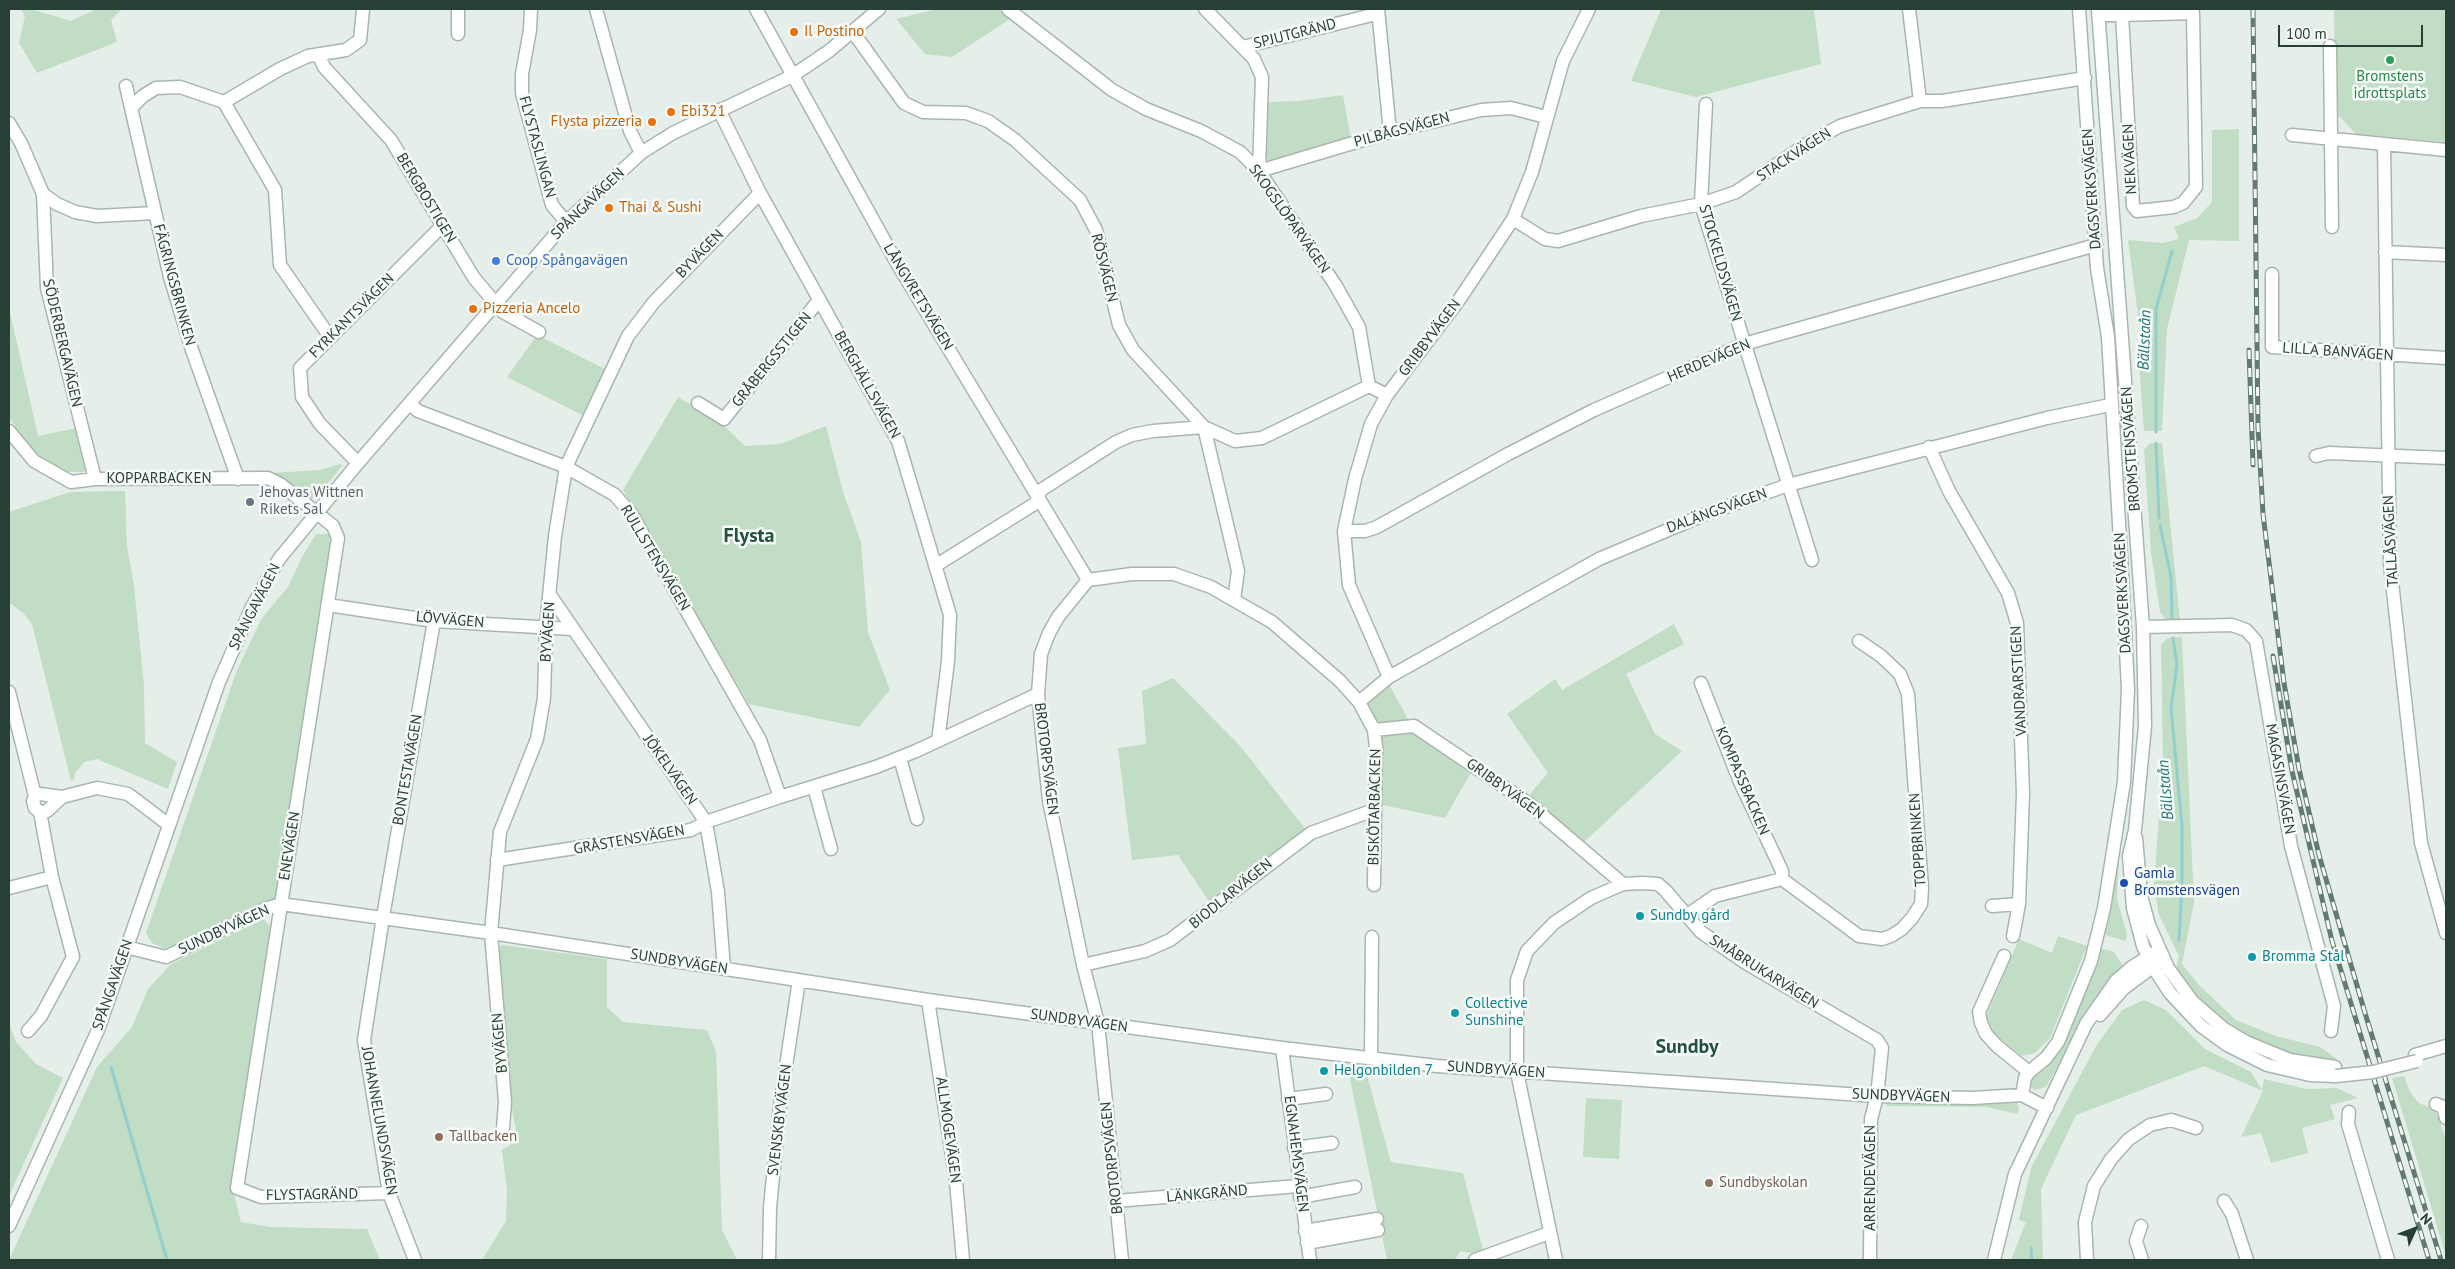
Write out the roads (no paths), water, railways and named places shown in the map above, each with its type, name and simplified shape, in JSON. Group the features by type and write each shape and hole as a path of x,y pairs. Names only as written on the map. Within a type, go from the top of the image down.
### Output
{"street":[{"path":"224,102 280,69 308,56 319,56 346,50 360,40 362,9"},
{"path":"458,9 458,34"},
{"name":"FLYSTASLINGAN","path":"530,9 530,30 522,74 522,93 552,205 566,222"},
{"path":"596,9 630,131 641,154"},
{"name":"LÅNGVRETSVÄGEN","path":"756,9 898,265 1088,580"},
{"name":"SPÅNGAVÄGEN","path":"9,1226 98,1030 218,682 252,607 279,559 358,463 566,222 641,154 673,134 719,110 792,76 853,32 879,9"},
{"name":"SKOGSLÖPARVÄGEN","path":"1008,9 1112,90 1146,109 1201,131 1240,152 1259,171 1336,286 1359,327 1369,386"},
{"path":"1205,9 1254,59 1262,77 1259,171"},
{"name":"GRIBBYVÄGEN","path":"1390,677 1350,585 1344,531 1355,479 1371,424 1387,395 1459,300 1513,219 1532,172 1563,60 1589,9"},
{"path":"1909,9 1920,100"},
{"name":"DAGSVERKSVÄGEN","path":"2029,1072 2046,1058 2058,1042 2091,960 2104,908 2124,782 2128,689 2122,574 2110,405 2108,337 2096,245 2079,9"},
{"path":"1377,11 1390,132"},
{"name":"SPJUTGRÄND","path":"1243,48 1377,11"},
{"name":"NEKVÄGEN","path":"2098,12 2194,11 2196,187 2183,203 2174,207 2137,211 2133,206 2121,12"},
{"name":"BROMSTENSVÄGEN","path":"2098,12 2143,627 2145,726 2135,830 2129,856 2130,890 2140,937 2192,1001 2224,1029 2246,1042 2290,1060 2336,1072 2386,1062 2446,1054"},
{"name":"RÖSVÄGEN","path":"853,32 904,103 923,112 966,113 988,121 1015,140 1080,200 1096,230 1119,325 1133,350 1204,427 1238,571 1234,600"},
{"path":"2330,46 2332,227"},
{"name":"BERGBOSTIGEN","path":"319,56 324,67 391,140 474,278 503,312 539,332"},
{"name":"STACKVÄGEN","path":"1513,219 1545,239 1558,241 1641,216 1701,204 1736,192 1807,144 1840,126 1920,100 1942,101 2085,78"},
{"name":"FÄGRINGSBRINKEN","path":"126,86 143,168 170,276 192,350 238,479"},
{"path":"131,108 143,96 156,88 180,87 224,102 275,190 280,265 330,337"},
{"name":"STOCKELDSVÄGEN","path":"1706,104 1701,204 1812,560"},
{"name":"PILBÅGSVÄGEN","path":"1259,171 1390,132 1481,110 1511,108 1546,117"},
{"name":"BERGHÄLLSVÄGEN","path":"719,110 760,193 898,441 950,615 948,661 938,741"},
{"name":"SÖDERBERGAVÄGEN","path":"9,123 22,143 43,194 47,288 95,479"},
{"path":"2292,135 2446,150"},
{"name":"TALLÅSVÄGEN","path":"2384,144 2385,356 2390,564 2421,843 2446,933"},
{"name":"BYVÄGEN","path":"503,1128 505,1102 491,933 500,832 537,739 544,698 546,627 555,536 566,467 628,336 654,302 760,193"},
{"path":"43,194 57,204 75,212 97,216 155,213"},
{"name":"FYRKANTSVÄGEN","path":"358,463 320,424 302,398 300,368 443,225"},
{"name":"HERDEVÄGEN","path":"1344,531 1365,531 1377,527 1508,454 1594,410 1744,344 2096,245"},
{"path":"2385,252 2446,255"},
{"name":"LILLA BANVÄGEN","path":"2272,274 2272,347 2385,356 2446,358"},
{"name":"GRÅBERGSSTIGEN","path":"698,402 724,419 819,300"},
{"path":"935,566 1036,503 1041,490 1116,442 1132,435 1153,430 1204,427 1235,441 1262,438 1369,386 1387,395"},
{"name":"RULLSTENSVÄGEN","path":"410,404 418,411 566,467 615,495 632,515 760,740 780,797"},
{"name":"DALÄNGSVÄGEN","path":"1359,702 1390,677 1625,546 1706,514 1788,485 1930,447 2047,418 2110,405"},
{"name":"KOPPARBACKEN","path":"9,431 34,461 71,482 95,479 268,478 280,484 317,512"},
{"name":"VANDRARSTIGEN","path":"1930,447 1949,491 2008,593 2017,623 2023,794 2019,904 2013,936"},
{"path":"2316,456 2330,454 2446,458"},
{"name":"ENEVÄGEN","path":"237,1188 338,538 333,526 317,512"},
{"path":"1088,580 1132,574 1174,574 1211,587 1272,622 1340,681 1359,702"},
{"name":"BROTORPSVÄGEN","path":"1088,580 1058,617 1048,633 1041,654 1038,694 1049,801 1082,965 1098,1023 1122,1260"},
{"name":"JÖKELVÄGEN","path":"550,595 706,822 719,900 724,969"},
{"name":"LÖVVÄGEN","path":"328,604 434,621 572,629"},
{"name":"BONTESTAVÄGEN","path":"382,919 434,621"},
{"name":"MAGASINSVÄGEN","path":"2143,627 2232,625 2246,630 2256,641 2291,846 2334,1006 2331,1031"},
{"name":"TOPPBRINKEN","path":"1782,879 1852,932 1870,938 1882,939 1902,929 1920,904 1922,888 1908,694 1900,674 1881,656 1859,641"},
{"name":"KOMPASSBACKEN","path":"1701,683 1740,782 1782,871 1782,879"},
{"path":"9,692 13,732 35,796 33,801 35,808 40,812 52,877 73,958 41,1016 28,1032"},
{"name":"GRÅSTENSVÄGEN","path":"498,860 691,830 706,822 900,758 1038,694"},
{"name":"BISKÖTARBACKEN","path":"1359,702 1374,730 1376,747 1374,885"},
{"name":"GRIBBYVÄGEN","path":"1374,730 1414,726 1528,803 1623,884"},
{"path":"900,758 917,819"},
{"path":"814,787 830,849"},
{"path":"35,796 40,794 62,797 98,788 128,794 169,824"},
{"path":"40,812 47,811 62,797"},
{"name":"BIODLARVÄGEN","path":"1082,965 1145,951 1170,940 1311,833 1374,810"},
{"path":"9,888 52,877"},
{"path":"1686,916 1715,896 1782,879"},
{"name":"SMÅBRUKARVÄGEN","path":"1556,1260 1517,1072 1517,980 1527,951 1554,923 1591,898 1623,884 1658,884 1677,902 1686,916 1701,932 1746,964 1877,1040 1882,1048 1877,1096"},
{"name":"SUNDBYVÄGEN","path":"126,947 166,957 265,909 281,904 491,933 928,1000 1282,1048 1437,1066 1877,1096 1972,1098 2022,1095"},
{"path":"1992,906 2019,904"},
{"name":"JOHANNELUNDSVÄGEN","path":"382,919 364,1040 389,1193 415,1260"},
{"path":"1371,1058 1372,937"},
{"path":"2004,956 1979,1012 1980,1023 1986,1034 1997,1046 2029,1072 2025,1078 2022,1095 2047,1108"},
{"path":"1994,1260 2015,1174 2080,1041 2116,996 2156,958"},
{"name":"SVENSKBYVÄGEN","path":"769,1260 770,1207 780,1106 799,980"},
{"name":"ALLMOGEVÄGEN","path":"928,1000 956,1182 963,1260"},
{"name":"BROMSTENSVÄGEN","path":"2416,1058 2446,1046"},
{"name":"EGNAHEMSVÄGEN","path":"1282,1048 1299,1192 1310,1260"},
{"path":"1288,1099 1326,1094"},
{"name":"ARRENDEVÄGEN","path":"1870,1260 1871,1119 1877,1096"},
{"path":"2436,1104 2443,1107 2446,1118"},
{"path":"2349,1112 2348,1124 2388,1260"},
{"path":"2087,1260 2085,1222 2094,1186 2111,1159 2129,1139 2150,1125 2171,1120 2196,1128"},
{"path":"1294,1148 1332,1143"},
{"name":"LÄNKGRÄND","path":"1116,1201 1299,1192 1355,1187"},
{"name":"FLYSTAGRÄND","path":"237,1188 261,1197 389,1193"},
{"path":"2224,1201 2232,1214 2247,1260"},
{"path":"1306,1237 1378,1225"},
{"path":"2141,1226 2136,1241 2142,1260"},
{"path":"1475,1260 1549,1233"}],"waterway":[{"name":"Bällstaån","path":"2156,432 2156,309 2172,251"},
{"name":"Bällstaån","path":"2156,443 2159,518"},
{"name":"Bällstaån","path":"2160,525 2171,577 2172,620"},
{"name":"Bällstaån","path":"2173,638 2177,665 2171,708 2182,827 2182,886 2179,940"},
{"path":"111,1067 167,1260"},
{"name":"Bällstaån","path":"2031,1248 2032,1260"}],"railway":[{"path":"2253,9 2258,427 2263,514 2284,683 2299,769 2319,855 2365,1013 2441,1260"},
{"path":"2249,350 2253,465"},
{"path":"2273,656 2292,771 2332,941 2429,1260"}],"place":[{"name":"Il Postino","path":"794,32"},
{"name":"Bromstens idrottsplats","path":"2390,60"},
{"name":"Ebi321","path":"671,112"},
{"name":"Flysta pizzeria","path":"652,122"},
{"name":"Thai & Sushi","path":"609,208"},
{"name":"Coop Spångavägen","path":"496,261"},
{"name":"Pizzeria Ancelo","path":"473,309"},
{"name":"Jehovas Wittnen Rikets Sal","path":"250,502"},
{"name":"Gamla Bromstensvägen","path":"2124,883"},
{"name":"Sundby gård","path":"1640,916"},
{"name":"Bromma Stål","path":"2252,957"},
{"name":"Collective Sunshine","path":"1455,1013"},
{"name":"Helgonbilden 7","path":"1324,1071"},
{"name":"Tallbacken","path":"439,1137"},
{"name":"Sundbyskolan","path":"1709,1183"}],"district":[{"name":"Flysta","path":"749,536"},
{"name":"Sundby","path":"1687,1047"}]}
